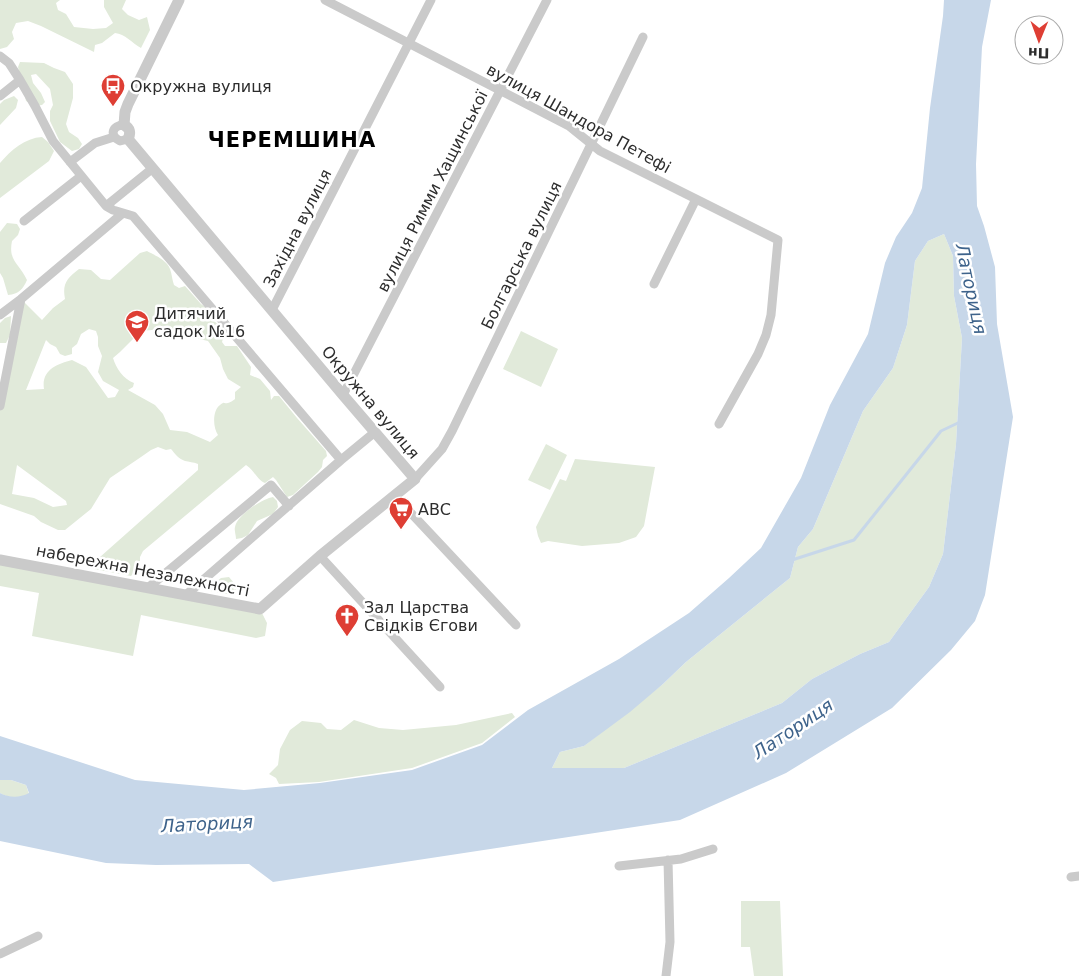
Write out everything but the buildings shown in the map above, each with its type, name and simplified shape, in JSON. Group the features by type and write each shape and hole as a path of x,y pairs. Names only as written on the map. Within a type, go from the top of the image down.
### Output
{"street":[{"name":"Окружна вулиця","path":"124,125 128,104 179,0"},
{"name":"вулиця Шандора Петефі","path":"324,0 569,126 600,151 778,240 771,315 766,335 758,354 719,424"},
{"name":"Західна вулиця","path":"272,310 431,0"},
{"name":"вулиця Римми Хащинської","path":"343,396 547,0"},
{"name":"Болгарська вулиця","path":"415,479 442,449 452,431 643,36"},
{"path":"0,56 9,63 20,80 53,141 106,206 133,216 341,460"},
{"path":"0,96 20,80"},
{"name":"Окружна вулиця","path":"114,137 114,129 124,125"},
{"name":"Окружна вулиця","path":"124,125 130,131 128,139 415,479 320,556"},
{"path":"70,162 95,143 114,137 120,141 128,139"},
{"path":"106,206 153,168"},
{"path":"24,221 81,176"},
{"path":"654,284 696,199"},
{"path":"0,315 123,213"},
{"path":"0,406 21,299"},
{"path":"186,595 375,432"},
{"path":"149,587 271,486 288,506"},
{"path":"395,496 516,625"},
{"path":"320,556 440,687"},
{"name":"набережна Незалежності","path":"0,560 260,609 320,556"},
{"path":"620,866 681,858 713,849"},
{"path":"666,976 670,942 668,860"},
{"path":"0,954 38,936"}],"green space":[{"path":"0,0 60,0 56,3 58,10 66,14 74,27 93,29 106,28 113,23 104,7 104,0 126,0 122,9 128,15 139,20 147,17 150,30 141,48 125,37 115,33 102,43 95,45 94,52 28,21 16,23 12,32 14,39 7,47 0,49"},
{"path":"20,62 44,63 65,72 73,84 73,98 66,124 69,132 78,138 82,144 79,149 72,151 60,142 50,121 50,111 53,105 50,89 36,74 31,75 33,83 45,102 42,105 35,106 26,101 18,67"},
{"path":"14,96 18,100 16,108 0,125 0,104"},
{"path":"42,137 54,151 49,161 0,198 0,163 19,146 30,140"},
{"path":"7,223 17,224 20,229 18,235 12,241 11,248 15,262 27,280 24,286 15,294 8,295 0,273 0,232"},
{"path":"944,234 953,256 954,296 962,338 956,444 943,554 929,587 889,642 860,654 812,679 782,703 624,768 552,768 560,752 584,746 663,684 686,662 790,578 798,547 813,529 863,411 893,368 907,325 915,261 928,241"},
{"path":"147,251 166,263 170,269 174,285 179,288 185,286 207,308 211,319 222,327 224,335 222,342 225,346 237,346 251,367 250,375 260,379 270,391 271,400 274,396 279,396 326,451 327,456 323,460 322,467 318,472 293,495 287,497 273,477 265,483 246,465 143,551 140,557 140,565 131,576 94,569 91,565 198,470 198,464 183,460 171,449 166,450 158,447 151,450 110,478 91,509 65,530 58,530 41,522 34,516 0,504 0,406 21,299 42,320 65,299 64,289 66,282 79,269 91,270 101,279 110,280 140,253","holes":["163,327 180,338 184,339 187,333 195,338 208,341 220,358 228,379 241,387 235,392 235,399 229,403 223,403 217,408 214,420 218,435 210,442 187,432 170,430 163,414 155,405 128,390 133,387 134,383 120,373 113,358 141,331","89,329 96,331 98,346 102,356 98,372 103,381 119,390 115,397 108,398 86,367 72,360 51,369 45,377 44,389 26,390 46,340 56,347 60,354 65,356 72,354 72,348 77,344 81,334","17,465 66,501 67,505 53,507 34,498 12,494"]},
{"path":"11,316 10,335 6,343 0,343 0,323 5,318"},
{"path":"521,331 558,349 541,387 503,369"},
{"path":"546,444 567,455 550,490 528,480"},
{"path":"575,459 655,467 644,526 636,537 619,543 582,546 548,541 541,543 536,527 560,479 566,481"},
{"path":"273,497 277,501 278,507 273,514 257,521 248,535 236,539 235,528 240,518 257,504"},
{"path":"0,560 260,609 267,623 265,636 256,638 141,615 133,656 32,636 39,593 0,586"},
{"path":"229,577 234,583 236,590 233,595 205,590 221,578"},
{"path":"512,713 515,717 482,743 412,768 319,782 279,784 276,778 269,774 278,765 280,749 290,730 302,721 321,723 327,729 341,730 354,720 379,728 403,730 456,725"},
{"path":"0,780 11,780 26,785 29,794 14,797 4,795 0,793"},
{"path":"741,901 780,901 783,976 754,976 750,947 741,947"}],"water":[{"path":"944,0 991,0 982,47 976,164 977,206 995,267 997,324 1013,417 985,595 975,621 951,650 892,708 786,773 680,820 273,882 249,864 156,865 106,863 0,841 0,793 14,797 29,793 26,785 11,780 0,780 0,736 135,780 244,790 320,783 412,770 482,745 528,710 619,659 689,613 761,548 801,478 830,405 868,334 885,263 896,237 912,213 922,188 930,108","holes":["944,234 953,256 954,296 962,338 956,444 943,554 929,587 889,642 860,654 812,679 782,703 624,768 552,768 560,752 584,746 630,712 686,662 790,578 798,547 813,529 863,411 893,368 907,325 915,261 928,241"]}],"waterway":[{"name":"Латориця","path":"792,560 854,540 941,431 960,422"}],"place":[{"name":"Окружна вулиця","path":"113,107"},
{"name":"Дитячий садок №16","path":"137,343"},
{"name":"ABC","path":"401,530"},
{"name":"Зал Царства Свідків Єгови","path":"347,637"}],"district":[{"name":"ЧЕРЕМШИНА","path":"292,140"}]}
